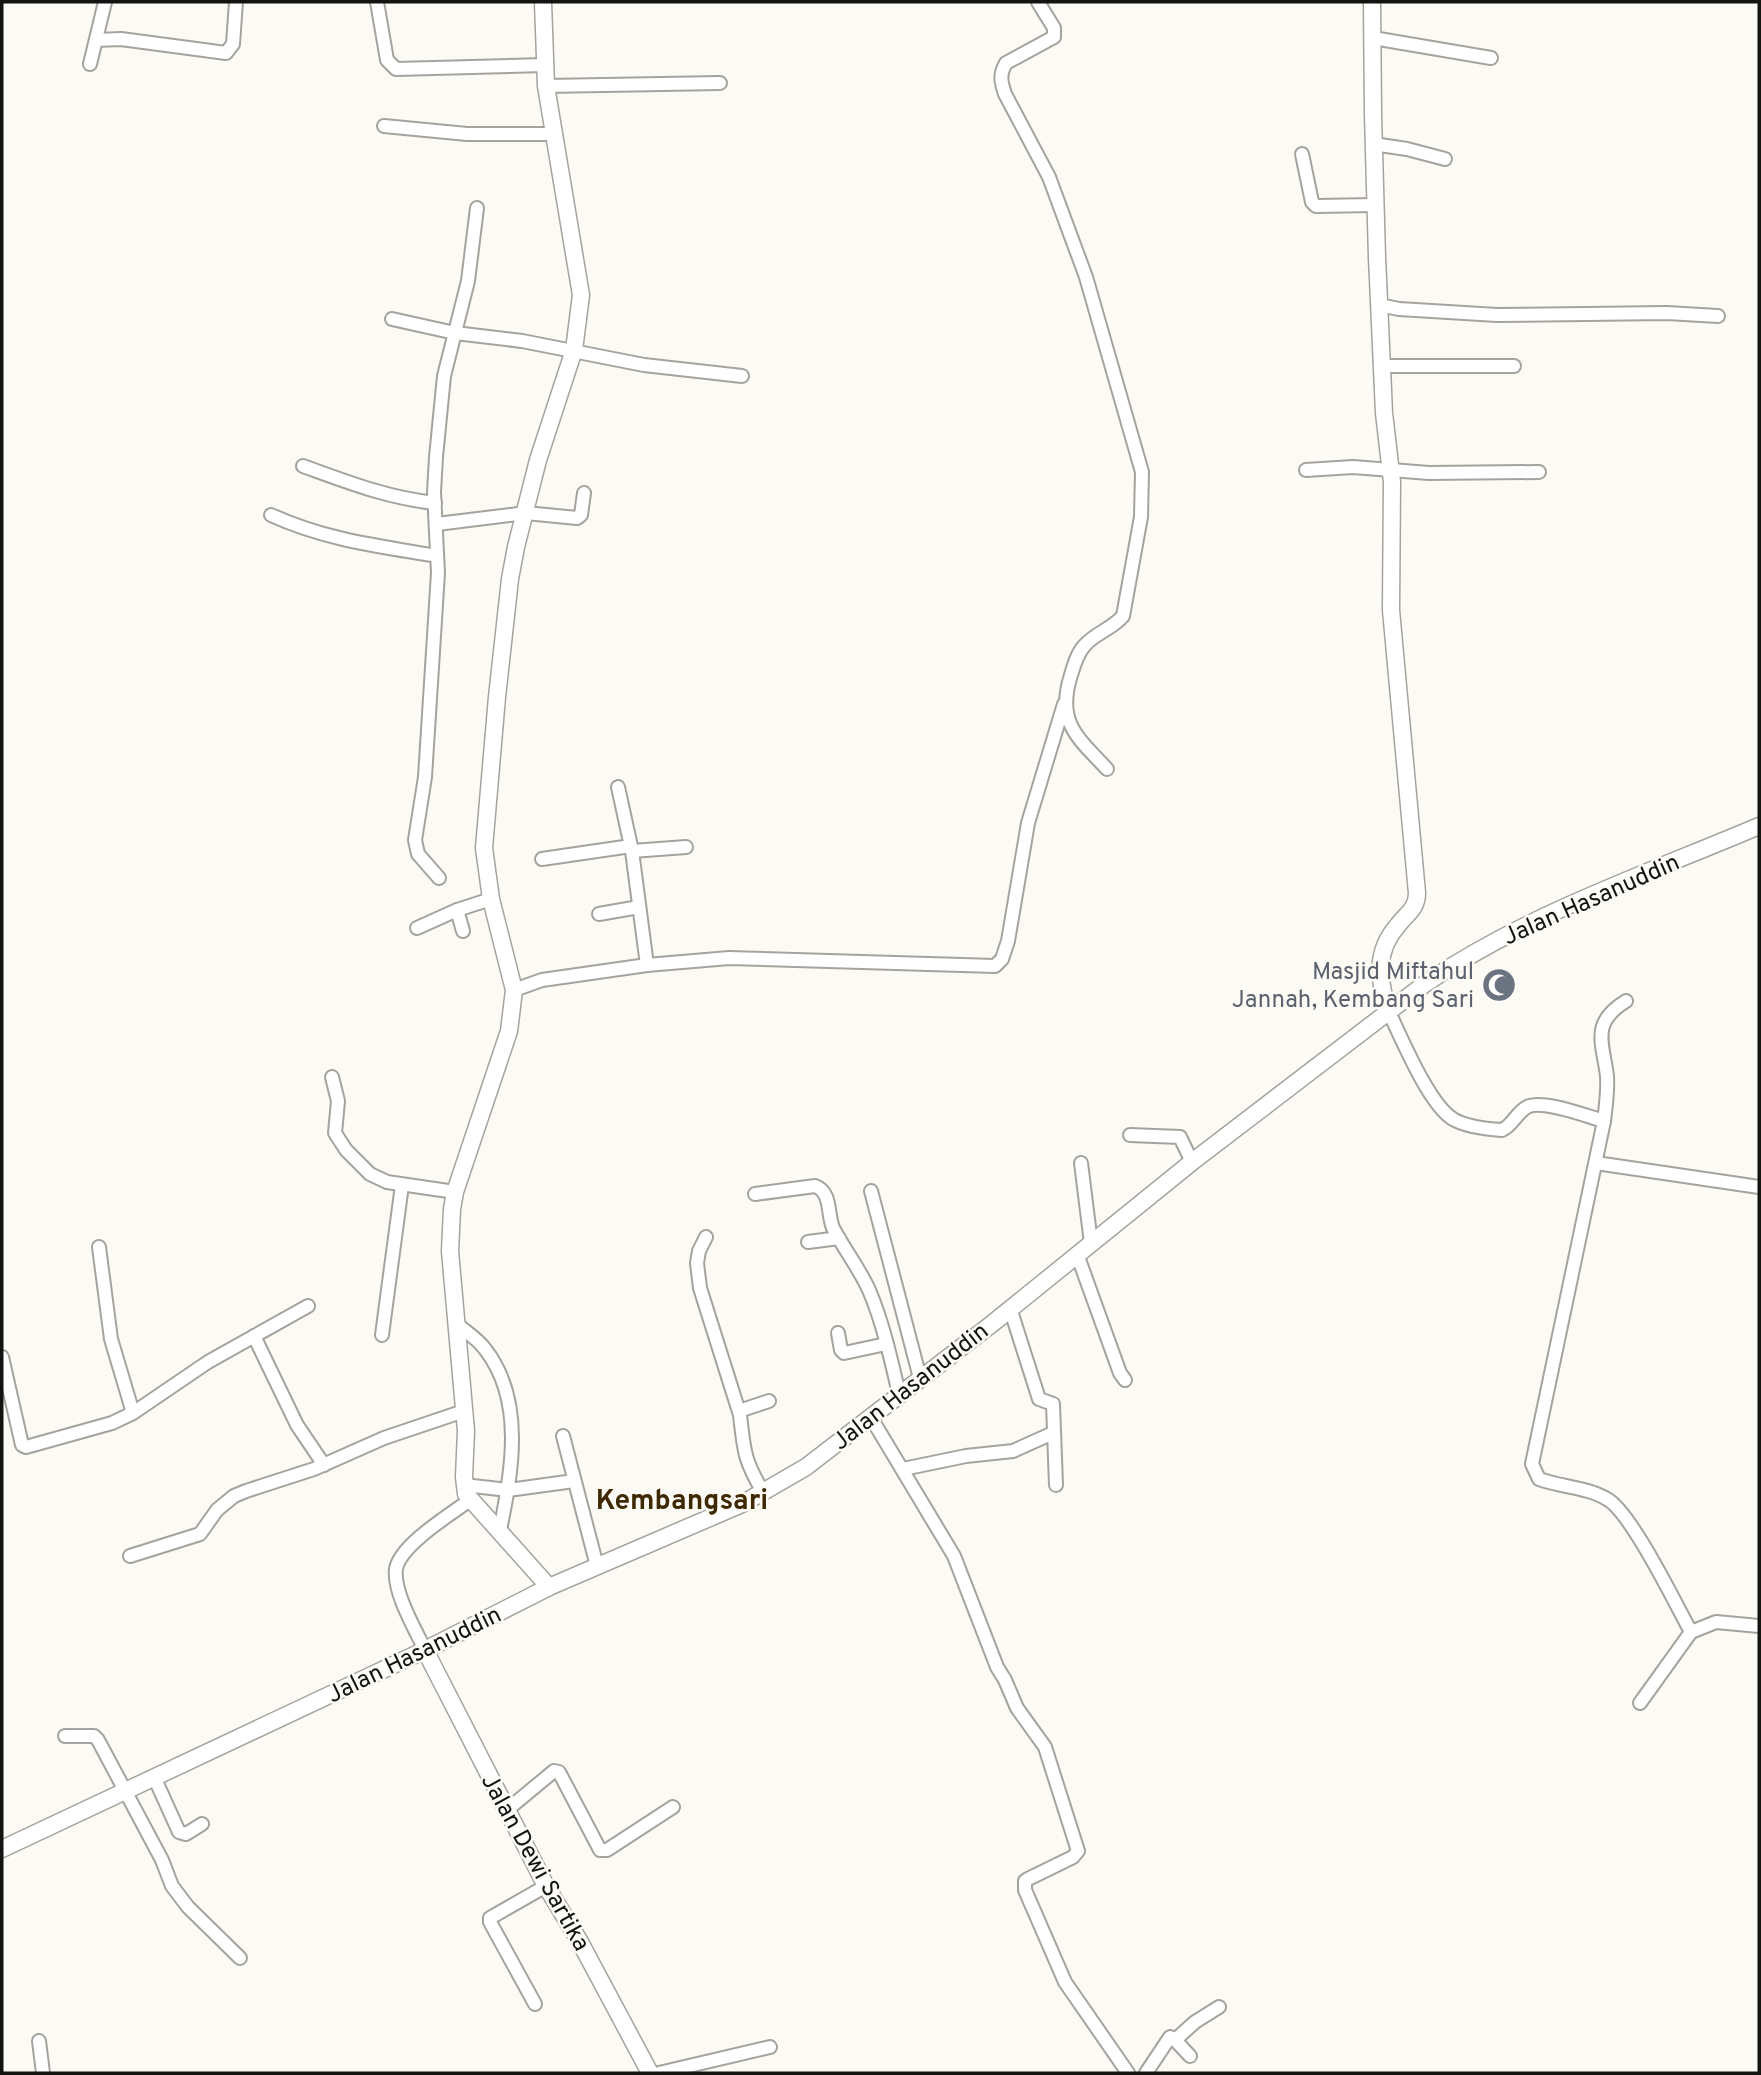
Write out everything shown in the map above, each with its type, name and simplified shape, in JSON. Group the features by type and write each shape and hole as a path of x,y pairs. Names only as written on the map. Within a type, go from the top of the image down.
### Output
{"street":[{"path":"90,64 104,2"},
{"path":"96,40 121,39 226,53 233,44 236,2"},
{"path":"376,2 387,60 389,65 396,69 545,65"},
{"path":"543,2 546,86 580,283 579,322 573,352 538,460 510,579 484,836 491,899 514,990 509,1031 455,1192 450,1251 464,1411 467,1492 549,1587"},
{"path":"514,990 542,980 647,965 729,958 995,966 1004,953 1028,823 1076,660 1083,647 1123,616 1144,486 1139,458 1086,277 1049,177 1005,94 1001,80 1001,71 1006,63 1054,37 1054,28 1038,2"},
{"path":"1372,2 1373,144 1379,304 1384,413 1391,470 1392,636 1412,819 1417,901 1415,908 1390,936 1381,956 1380,979 1388,1010 1414,1064 1441,1107 1453,1119 1502,1130 1507,1128 1522,1110 1534,1105 1604,1121"},
{"path":"1373,38 1491,58"},
{"path":"546,86 720,83"},
{"path":"384,127 467,134 554,134"},
{"path":"1373,144 1445,159"},
{"path":"1303,154 1312,202 1316,206 1375,205"},
{"path":"439,878 418,854 415,840 425,777 437,556 436,457 444,376 468,281 477,208"},
{"path":"1379,304 1406,310 1497,315 1667,313 1718,316"},
{"path":"392,319 455,333 522,341 644,365 742,376"},
{"path":"1383,366 1514,366"},
{"path":"303,466 391,496 435,503"},
{"path":"1306,470 1353,467 1429,473 1539,472"},
{"path":"437,524 526,513 577,518 581,515 584,493"},
{"path":"271,515 303,530 341,540 437,556"},
{"path":"1064,704 1078,738 1107,769"},
{"path":"618,787 631,848 647,965"},
{"name":"Jalan Hasanuddin","path":"2,1849 425,1650 549,1587 742,1504 806,1467 1196,1159 1388,1010 1448,968 1547,916 1632,877 1759,826"},
{"path":"542,859 631,848 686,847"},
{"path":"417,928 457,910 491,899"},
{"path":"599,914 639,907"},
{"path":"457,910 463,932"},
{"path":"1626,1001 1610,1014 1602,1028 1600,1045 1608,1084 1604,1121 1532,1464 1539,1479 1598,1494 1619,1507 1691,1632"},
{"path":"332,1077 338,1101 335,1133 346,1150 376,1178 401,1185 455,1192"},
{"path":"1130,1135 1180,1137 1196,1159"},
{"path":"1082,1163 1091,1243"},
{"path":"1596,1163 1759,1188"},
{"path":"382,1335 401,1185"},
{"path":"755,1194 815,1186 822,1188 831,1223 868,1289 899,1394"},
{"path":"871,1191 919,1378"},
{"path":"706,1237 699,1251 697,1264 700,1288 739,1412 746,1460 763,1492"},
{"path":"808,1242 839,1238"},
{"path":"99,1247 111,1339 133,1413"},
{"path":"1077,1254 1120,1373 1125,1380"},
{"path":"2,1357 24,1447 102,1426 133,1413 208,1362 308,1306"},
{"path":"1010,1308 1039,1399 1053,1404 1056,1485"},
{"path":"457,1324 484,1346 500,1371 508,1401 513,1441 508,1490 500,1530"},
{"path":"838,1333 844,1353 886,1344"},
{"path":"254,1336 297,1426 324,1465"},
{"path":"739,1412 769,1401"},
{"path":"130,1556 200,1534 211,1516 234,1496 324,1465 384,1438 464,1411"},
{"path":"870,1416 954,1556 993,1659 1014,1702 1045,1747 1078,1851 1073,1857 1025,1881 1025,1890 1065,1982 1128,2073"},
{"path":"902,1469 966,1456 1013,1451 1053,1433"},
{"path":"563,1436 597,1566"},
{"path":"425,1650 398,1588 397,1567 406,1550 467,1492 508,1490 574,1481"},
{"path":"1640,1703 1691,1632 1716,1622 1759,1626"},
{"name":"Jalan Dewi Sartika","path":"425,1650 546,1886 580,1942 650,2073"},
{"path":"65,1737 94,1736 162,1860 172,1886 188,1906 240,1958"},
{"path":"506,1810 554,1771 559,1772 600,1850 607,1850 673,1807"},
{"path":"155,1779 178,1832 186,1833 202,1824"},
{"path":"536,2004 490,1923 490,1918 546,1886"},
{"path":"1175,2040 1195,2022 1219,2007"},
{"path":"1146,2073 1170,2037 1190,2056"},
{"path":"39,2041 43,2073"},
{"path":"659,2073 770,2047"}],"place":[{"name":"Masjid Miftahul Jannah, Kembang Sari","path":"1499,985"}],"district":[{"name":"Kembangsari","path":"682,1499"}]}
